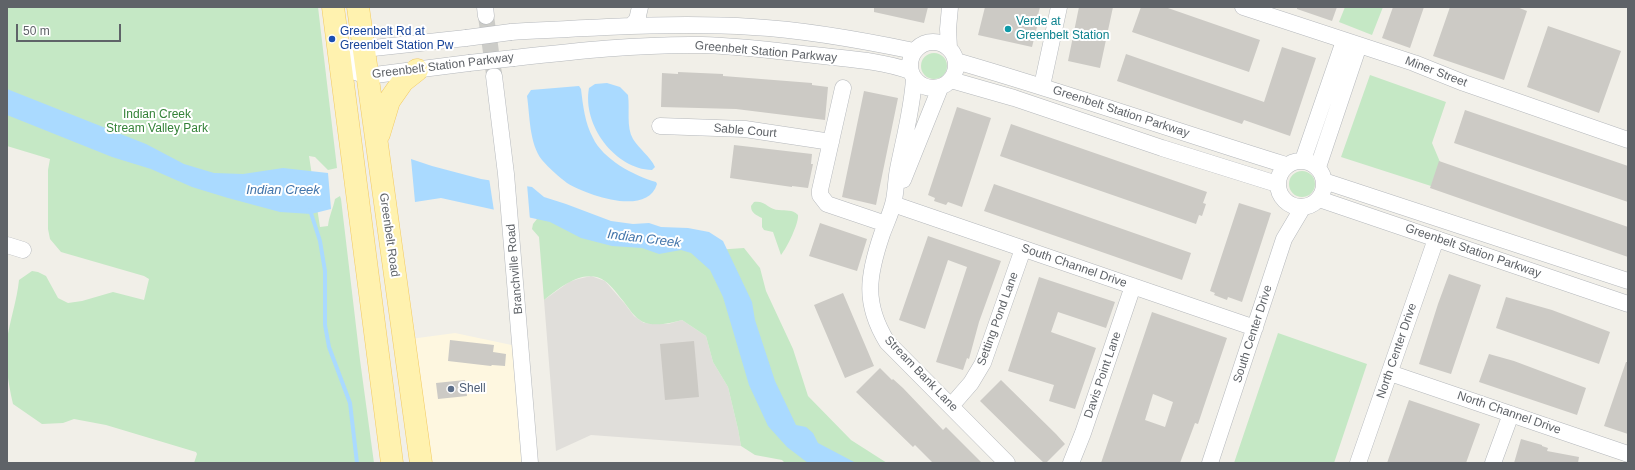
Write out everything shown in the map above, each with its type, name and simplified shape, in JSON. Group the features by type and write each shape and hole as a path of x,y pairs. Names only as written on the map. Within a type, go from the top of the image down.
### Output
{"main road":[{"path":"333,7 392,463"},
{"name":"Greenbelt Road","path":"358,7 420,463"},
{"path":"377,143 389,101 403,81 417,70"}],"street":[{"path":"631,26 637,20 640,7"},
{"path":"1042,86 1059,7"},
{"name":"Miner Street","path":"1243,7 1414,63 1471,85 1628,140"},
{"path":"931,42 950,8"},
{"path":"950,8 948,29 955,71 946,84 928,88 920,85 912,75 910,61 914,51 922,45 931,42 940,43 952,55"},
{"name":"Greenbelt Station Parkway","path":"364,49 511,32 631,26 698,25 754,27 846,37 914,51"},
{"path":"1303,160 1344,41"},
{"name":"Greenbelt Station Parkway","path":"341,66 367,76 469,63 601,49 702,45 755,49 880,63 912,75"},
{"path":"1321,174 1359,45"},
{"path":"341,66 364,49"},
{"name":"Greenbelt Station Parkway","path":"952,55 1225,147 1286,165"},
{"name":"Stream Bank Lane","path":"894,202 898,169 910,113 912,75"},
{"name":"Branchville Road","path":"494,76 506,174 530,463"},
{"name":"Greenbelt Station Parkway","path":"946,84 1014,98 1162,148 1277,184"},
{"name":"Stream Bank Lane","path":"946,84 894,202 878,247 870,282 872,309 877,326 887,342 1007,463"},
{"path":"843,88 820,190 823,200 827,204 886,224"},
{"name":"Sable Court","path":"660,126 745,129 831,142"},
{"path":"1303,160 1315,164 1321,174 1324,190 1319,199 1314,203 1303,207 1294,206 1287,203 1279,191 1277,184 1280,174 1286,165 1293,161 1303,160"},
{"name":"Greenbelt Station Parkway","path":"1321,174 1628,281"},
{"name":"Greenbelt Station Parkway","path":"1319,199 1628,304"},
{"name":"South Channel Drive","path":"894,202 1255,328"},
{"name":"South Center Drive","path":"1210,463 1284,239 1303,207"},
{"name":"North Center Drive","path":"1358,463 1436,239"},
{"path":"7,245 23,250"},
{"name":"Setting Pond Lane","path":"951,406 971,383 983,363 1023,248"},
{"name":"Davis Point Lane","path":"1071,463 1083,434 1133,286"},
{"name":"North Channel Drive","path":"1390,373 1628,454"},
{"path":"1493,463 1511,414"}],"shaded area":[{"path":"591,276 605,281 634,316 644,323 668,324 682,320 706,336 713,362 728,387 741,446 591,435 556,451 544,300 569,282"},
{"path":"455,333 521,347 530,463 421,463 403,340"}],"green space":[{"name":"Indian Creek Stream Valley Park","path":"7,7 318,7 337,168 328,170 315,157 309,156 320,227 328,226 335,199 340,196 341,199 374,463 194,463 197,454 196,452 106,425 74,419 63,423 42,424 13,404 7,372 6,348 19,280 32,271 38,272 46,276 58,298 68,303 82,301 113,292 144,300 149,279 144,276 61,252 50,239 48,229 48,170 50,159 7,146"},
{"path":"1345,7 1383,7 1372,35 1339,22"},
{"path":"934,53 943,57 947,66 943,75 934,79 925,75 921,66 925,57"},
{"path":"1370,75 1446,102 1432,143 1440,162 1431,186 1341,157"},
{"path":"1302,171 1311,175 1315,184 1311,193 1302,197 1293,193 1289,184 1293,175"},
{"path":"754,202 761,202 776,210 791,211 798,215 797,224 781,255 773,232 764,230 762,227 762,218 753,212 751,206"},
{"path":"544,210 700,251 744,248 760,268 766,291 793,349 808,396 851,440 887,463 785,463 782,460 755,455 741,446 728,387 713,362 706,336 682,320 657,324 643,322 632,313 610,285 597,277 581,277 573,280 544,300 539,237 532,229 533,224"},
{"path":"1278,333 1367,364 1334,463 1234,463"}],"water":[{"path":"607,83 620,87 628,95 631,134 635,143 653,163 655,167 652,170 638,168 626,162 614,153 596,130 588,102 589,88 595,84"},
{"path":"579,86 581,89 586,120 598,146 620,166 638,176 656,182 657,184 651,194 642,199 629,201 616,200 588,193 567,183 542,160 532,138 527,96 531,90"},
{"name":"Indian Creek","path":"7,89 146,144 184,164 214,173 243,174 283,168 328,173 331,209 311,214 280,212 192,187 151,169 112,157 7,115"},
{"path":"411,159 481,179 532,187 544,197 611,221 633,224 649,223 661,227 688,228 709,232 723,241 752,302 755,320 775,381 796,425 806,427 813,433 818,443 856,463 808,463 787,447 768,426 749,385 723,297 710,270 691,253 681,250 659,254 642,248 612,246 581,238 550,222 441,198 415,202"}],"pier":[{"path":"489,178 527,184 530,220 494,211"}],"building":[{"path":"874,7 928,7 924,23 874,12"},
{"name":"Verde at Greenbelt Station","path":"985,7 1040,7 1032,47 978,35"},
{"path":"1079,7 1113,7 1100,68 1068,61"},
{"path":"1141,7 1165,7 1260,40 1249,72 1132,32"},
{"path":"1297,7 1337,7 1332,21 1297,9"},
{"path":"1393,7 1424,7 1410,48 1382,38"},
{"path":"1450,7 1517,7 1527,11 1504,80 1433,56"},
{"path":"1548,26 1621,51 1599,113 1527,87"},
{"path":"1282,47 1316,58 1290,136 1244,120 1242,124 1117,81 1126,54 1264,102"},
{"path":"678,72 723,74 723,76 812,83 812,85 828,87 825,120 736,109 661,107 662,73 678,74"},
{"path":"864,91 898,98 876,205 842,197"},
{"path":"957,107 991,118 962,207 948,202 946,205 934,201 935,198 928,195"},
{"path":"1465,110 1628,166 1628,202 1454,143"},
{"path":"1011,124 1207,192 1203,203 1206,204 1202,216 1199,215 1196,224 1000,156"},
{"path":"734,145 812,154 811,164 813,164 808,188 730,178"},
{"path":"1439,161 1628,227 1628,257 1430,188"},
{"path":"994,184 1191,253 1182,280 984,211"},
{"path":"1239,203 1271,213 1242,302 1228,297 1227,300 1214,295 1215,293 1210,291"},
{"path":"820,223 867,239 857,271 809,256"},
{"path":"928,236 1001,261 979,322 969,359 967,358 963,370 936,362 967,267 948,260 925,329 899,320"},
{"path":"1449,274 1481,285 1451,374 1419,364"},
{"path":"1039,277 1115,302 1106,328 1058,312 1051,332 1096,348 1075,409 1049,401 1054,385 1008,371"},
{"path":"843,293 874,366 845,378 814,305"},
{"path":"1506,297 1552,310 1610,332 1599,364 1496,328"},
{"path":"1152,312 1227,338 1198,424 1195,423 1180,463 1101,463","holes":["1153,394 1173,402 1165,427 1145,420"]},
{"path":"450,340 494,345 493,352 506,354 505,366 491,366 448,361"},
{"path":"694,341 699,397 665,400 660,344"},
{"path":"1489,354 1514,361 1586,388 1577,415 1479,382"},
{"path":"1626,362 1628,362 1628,434 1604,426"},
{"path":"880,368 903,388 943,430 946,427 982,463 933,463 915,445 913,447 856,392"},
{"name":"Shell","path":"465,380 467,396 438,399 436,383"},
{"path":"1001,380 1065,444 1046,463 1044,463 980,401"},
{"path":"1409,400 1480,424 1466,463 1387,463"},
{"path":"1521,439 1542,445 1548,448 1547,451 1579,457 1578,463 1514,463"}],"waterway":[{"path":"310,210 320,241 325,271 325,325 329,347 350,403 357,463"}],"tunnel":[{"path":"486,16 494,74"}],"place":[{"name":"Verde at Greenbelt Station","path":"1008,29"},
{"name":"Greenbelt Rd at Greenbelt Station Pw","path":"332,39"},
{"name":"Shell","path":"451,389"}]}
